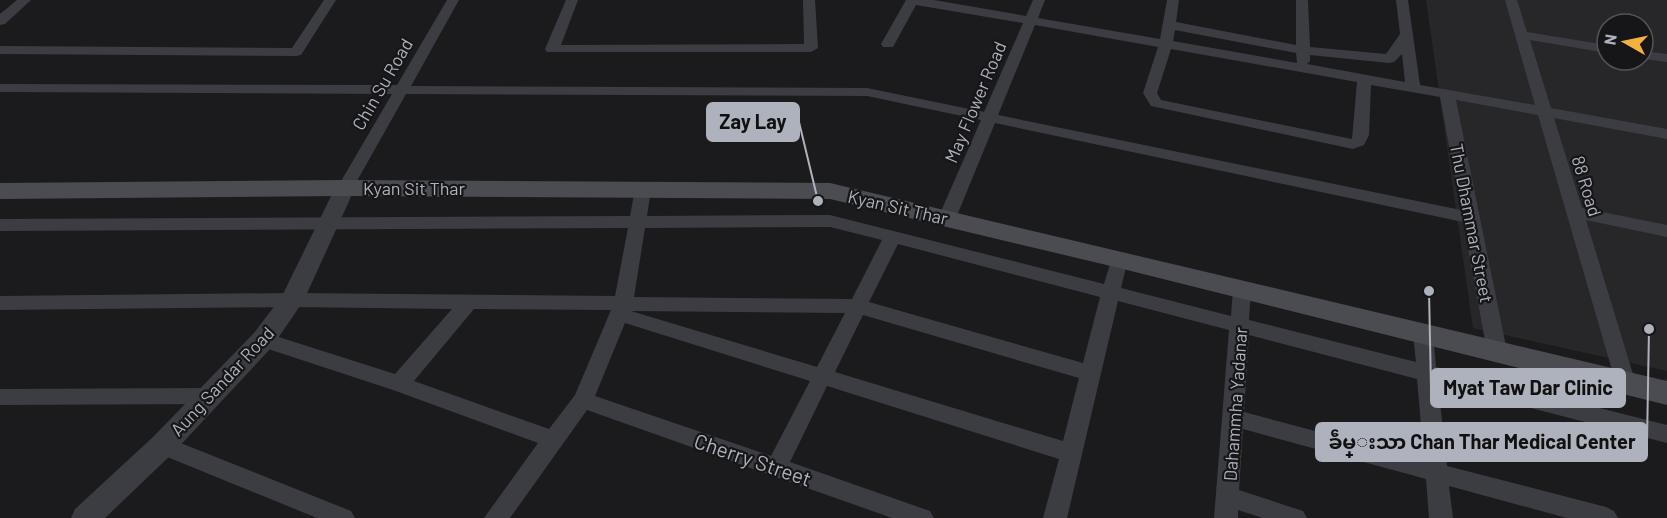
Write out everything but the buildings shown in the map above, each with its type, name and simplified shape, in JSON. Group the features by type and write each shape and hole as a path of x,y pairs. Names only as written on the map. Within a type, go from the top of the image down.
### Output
{"main road":[{"name":"Kyan Sit Thar","path":"0,191 345,188 830,191 1667,393"}],"street":[{"path":"0,21 25,0"},
{"path":"0,50 296,51 330,0"},
{"name":"Chin Su Road","path":"345,188 453,0"},
{"path":"572,0 552,49 811,48 809,0"},
{"path":"888,44 912,0 1413,87 1667,134"},
{"name":"May Flower Road","path":"947,218 1039,0"},
{"path":"1173,0 1166,44 1150,93 1156,103 1353,144 1358,142 1361,135 1364,79"},
{"path":"1302,0 1304,68"},
{"path":"1402,0 1413,87"},
{"name":"88 Road","path":"1511,0 1626,384"},
{"path":"1169,25 1303,50 1389,59 1394,56 1407,35"},
{"path":"1521,35 1595,47"},
{"path":"0,88 867,92 1471,218"},
{"name":"Thu Dhammar Street","path":"1447,94 1497,351"},
{"name":"Aung Sandar Road","path":"85,518 162,445 263,340 292,300 345,188"},
{"path":"496,518 552,439 583,400 621,309 643,189"},
{"path":"1575,212 1667,231"},
{"path":"0,225 638,220 831,221 1667,434"},
{"path":"776,467 893,237"},
{"path":"1055,518 1119,259"},
{"name":"Dahammha Yadanar","path":"1227,507 1242,289"},
{"path":"0,303 292,300 469,302 621,309 858,306 1091,374"},
{"path":"399,384 469,302"},
{"path":"621,309 822,377 1071,453"},
{"path":"1423,334 1441,518"},
{"path":"263,340 399,384 552,439"},
{"path":"0,397 210,396"},
{"name":"Cherry Street","path":"583,400 922,518"},
{"path":"1233,418 1606,518"},
{"path":"162,445 338,517"},
{"path":"1227,507 1295,518"}],"shaded area":[{"path":"1426,0 1667,0 1667,371 1473,328"}],"place":[{"name":"Zay Lay","path":"818,201"},
{"name":"Myat Taw Dar Clinic","path":"1429,291"},
{"name":"ခဵမ္းသာ Chan Thar Medical Center","path":"1649,329"}]}
